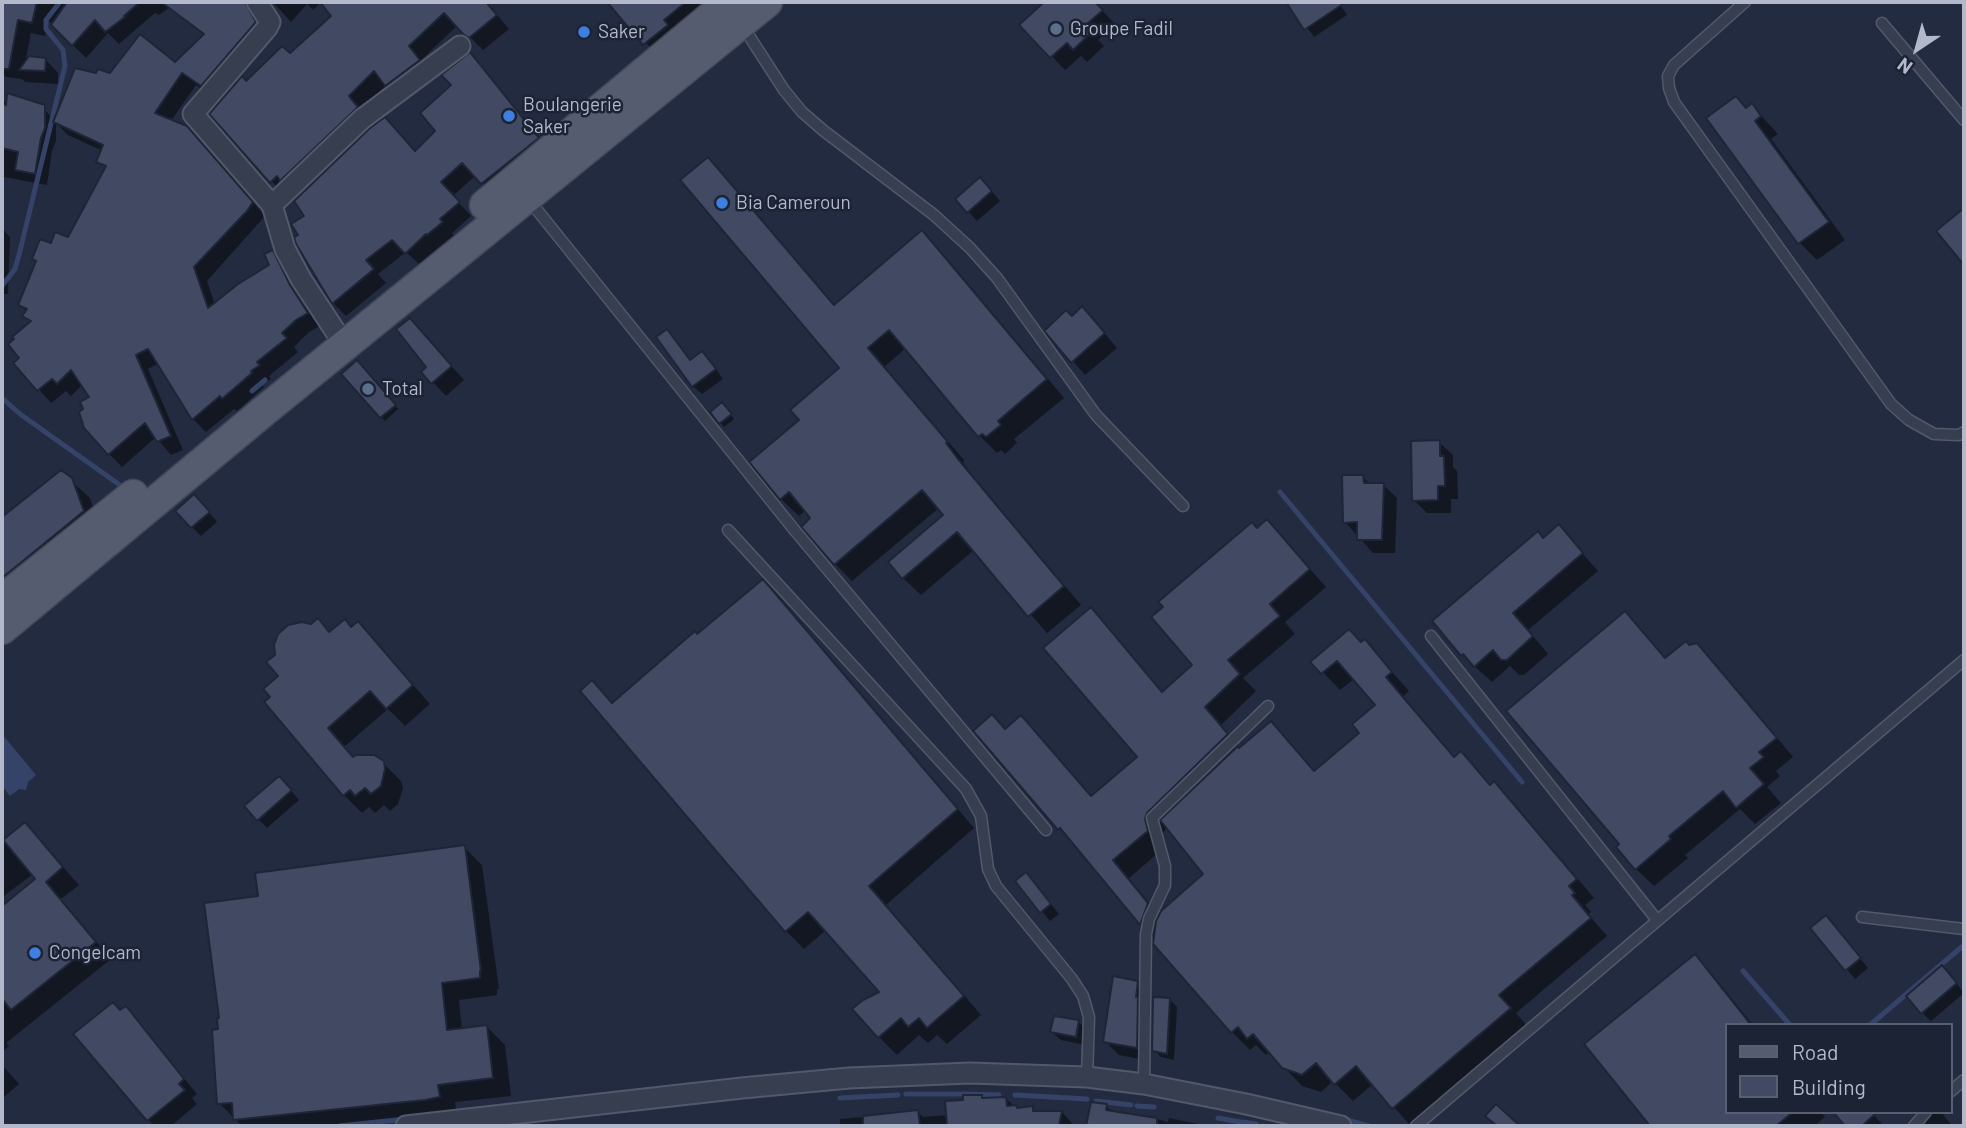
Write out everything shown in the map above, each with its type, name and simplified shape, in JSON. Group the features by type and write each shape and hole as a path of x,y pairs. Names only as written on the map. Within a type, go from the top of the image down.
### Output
{"main road":[{"path":"2,629 52,575 521,189 733,9 767,2"},
{"path":"2,600 52,575"}],"street":[{"path":"257,2 270,22 267,29 194,114 272,205 285,248 301,279 339,338"},
{"path":"272,205 362,119 460,46"},
{"path":"406,1126 742,1088 849,1078 970,1073 1087,1077 1144,1084 1341,1126"}],"lane":[{"path":"1745,2 1674,65 1668,76 1674,102 1891,404 1909,421 1934,434 1959,435 1964,432"},
{"path":"733,9 783,90 802,111 934,215 970,248 997,278 1096,415 1183,506"},
{"path":"1882,23 1964,120"},
{"path":"521,189 792,527 1046,830"},
{"path":"729,530 966,789 981,816 988,869 996,887 1083,996 1089,1017 1087,1077"},
{"path":"1430,636 1657,919"},
{"path":"1416,1126 1964,660"},
{"path":"1144,1084 1146,934 1149,919 1166,885 1165,866 1152,818 1268,706"},
{"path":"1862,917 1964,929"}],"water":[{"path":"2,734 36,775 28,782 26,790 19,789 10,796 2,786"}],"building":[{"path":"2,2 37,2 32,23 18,20 9,69 2,69"},
{"path":"67,2 140,2 105,32 95,20 72,46 51,25"},
{"path":"161,2 245,2 256,22 201,86 182,73 155,113 187,126 253,202 194,267 208,308 238,284 269,265 264,254 273,250 290,285 308,313 282,333 287,338 257,362 260,365 251,371 252,373 192,420 148,349 136,355 171,436 157,442 145,423 108,455 84,428 79,412 83,409 80,402 89,397 71,370 57,384 52,379 37,391 13,363 19,358 8,344 14,339 12,337 31,321 22,316 27,309 18,305 36,261 32,259 40,239 51,243 55,232 68,237 106,166 96,162 103,145 53,122 75,68 96,73 98,69 110,73 140,34 175,62 204,34"},
{"path":"320,2 486,2 497,15 469,38 444,13 409,46 420,60 385,86 374,71 349,96 358,107 280,181 277,176 270,183 209,114 242,76 246,81 282,46 290,53 331,16"},
{"path":"607,2 686,2 664,20 668,25 643,45"},
{"name":"Groupe Fadil","path":"1044,2 1095,2 1103,10 1086,25 1092,32 1073,50 1067,43 1050,58 1019,25"},
{"path":"1286,2 1346,2 1304,30"},
{"path":"470,52 539,138 481,184 462,163 441,182 460,202 440,219 443,222 405,254 392,240 366,260 374,269 332,304 296,244 294,237 298,235 291,224 304,216 294,201 385,117 415,151 435,131 420,113 451,85 441,75"},
{"path":"29,56 46,58 45,71 19,70"},
{"path":"7,93 45,105 45,128 35,174 15,170 18,152 2,148 2,104 6,105"},
{"path":"1736,96 1746,108 1752,103 1761,116 1755,121 1829,222 1798,244 1706,118"},
{"path":"708,157 834,305 922,230 1047,379 998,421 1001,425 986,437 982,434 978,437 889,330 868,348 1064,586 1028,617 957,532 902,579 888,562 943,515 922,490 834,565 801,527 810,518 789,492 780,500 749,462 799,420 790,410 839,368 680,180"},
{"path":"980,177 992,191 967,213 955,199"},
{"path":"1964,208 1964,265 1936,231"},
{"path":"1082,306 1105,333 1071,363 1044,331 1066,310 1072,316"},
{"path":"410,318 452,366 431,384 421,372 426,367 396,329"},
{"path":"667,329 690,360 702,351 716,369 692,387 656,337"},
{"name":"Total","path":"357,360 396,405 380,418 341,374"},
{"path":"722,402 732,414 719,424 710,412"},
{"path":"1440,440 1440,456 1444,456 1445,486 1438,486 1438,500 1412,501 1411,441"},
{"path":"61,470 72,478 84,511 2,578 2,517"},
{"path":"1342,475 1363,475 1364,483 1384,483 1382,540 1357,540 1357,522 1343,523"},
{"path":"194,494 210,512 191,528 175,511"},
{"path":"1267,519 1310,569 1270,604 1280,616 1228,660 1240,674 1205,707 1228,734 1147,813 1145,819 1148,831 1113,860 1148,903 1140,925 1060,828 1058,830 973,731 992,714 1005,729 1021,715 1091,796 1137,757 1043,648 1091,607 1162,692 1192,665 1151,617 1163,607 1158,602 1252,522 1257,528"},
{"path":"1559,524 1583,553 1513,613 1533,636 1507,660 1501,660 1493,650 1474,667 1463,654 1461,656 1432,621 1538,531 1543,538"},
{"path":"763,579 958,809 869,886 964,996 927,1028 919,1018 908,1027 901,1018 878,1038 852,1009 879,992 808,912 785,932 580,691 592,680 612,703 695,631 697,634"},
{"path":"1625,611 1665,658 1686,641 1689,645 1697,643 1777,738 1759,752 1764,757 1750,768 1764,784 1736,808 1723,791 1669,836 1671,839 1635,870 1616,847 1619,844 1506,711"},
{"path":"318,618 329,632 345,619 351,627 358,621 413,685 386,709 370,691 328,728 353,757 374,755 384,761 381,786 371,794 365,788 355,796 350,790 343,796 264,702 270,697 263,689 278,676 266,662 275,655 274,645 278,634 288,625 302,622 311,624"},
{"path":"1349,629 1361,642 1365,639 1392,672 1386,677 1454,757 1461,751 1490,785 1494,781 1577,879 1569,886 1575,893 1572,895 1591,918 1499,995 1511,1008 1392,1109 1356,1066 1334,1085 1316,1063 1302,1075 1282,1068 1253,1034 1247,1039 1238,1027 1231,1033 1153,944 1156,921 1161,911 1203,874 1160,820 1238,746 1239,748 1271,721 1314,771 1359,733 1352,724 1375,705 1337,661 1321,674 1310,662"},
{"path":"279,776 292,790 257,821 244,806"},
{"path":"25,822 63,867 46,882 96,942 11,1010 2,999 2,906 35,879 3,840"},
{"path":"465,845 481,971 480,978 442,983 447,1030 487,1025 493,1078 438,1085 440,1097 425,1100 233,1120 232,1103 217,1104 212,1030 218,1029 219,1018 204,903 258,896 255,873"},
{"path":"1026,872 1051,904 1040,913 1015,881"},
{"path":"1826,915 1861,958 1845,971 1810,928"},
{"path":"1695,954 1749,1023 1724,1023 1724,1114 1791,1114 1776,1126 1650,1126 1584,1044"},
{"path":"1942,965 1957,983 1921,1014 1906,996"},
{"path":"1113,976 1138,981 1137,1048 1103,1042"},
{"path":"1153,997 1170,998 1167,1054 1152,1051"},
{"path":"113,1002 120,1010 126,1006 184,1079 179,1084 185,1090 147,1121 73,1034"},
{"path":"1054,1016 1079,1020 1076,1037 1050,1032"},
{"path":"963,1095 982,1095 982,1098 1006,1097 1007,1106 1033,1106 1033,1111 1062,1111 1059,1126 947,1126 945,1101 963,1100"},
{"path":"1091,1102 1107,1104 1106,1110 1157,1118 1157,1126 1086,1126"},
{"path":"1496,1104 1520,1126 1497,1126 1485,1116"},
{"path":"918,1110 920,1126 863,1126 863,1116"},
{"path":"1835,1114 1875,1114 1862,1126 1845,1126"}],"waterway":[{"path":"2,286 15,269 65,66 63,50 46,29 46,20 60,2"},
{"path":"252,391 265,380"},
{"path":"2,398 20,414 124,488"},
{"path":"1280,492 1522,782"},
{"path":"1872,1023 1964,945"},
{"path":"1743,971 1788,1023"},
{"path":"906,1094 959,1094"},
{"path":"962,1094 999,1095"},
{"path":"840,1098 898,1095"},
{"path":"1015,1095 1087,1099"},
{"path":"1096,1101 1131,1105"},
{"path":"1137,1106 1154,1107"},
{"path":"1218,1118 1240,1122"},
{"path":"339,1126 406,1119"},
{"path":"1343,1119 1369,1126"},
{"path":"1242,1122 1256,1124"}],"place":[{"name":"Groupe Fadil","path":"1056,29"},
{"name":"Saker","path":"584,32"},
{"name":"Boulangerie Saker","path":"509,116"},
{"name":"Bia Cameroun","path":"722,203"},
{"name":"Total","path":"368,389"},
{"name":"Congelcam","path":"35,953"}]}
